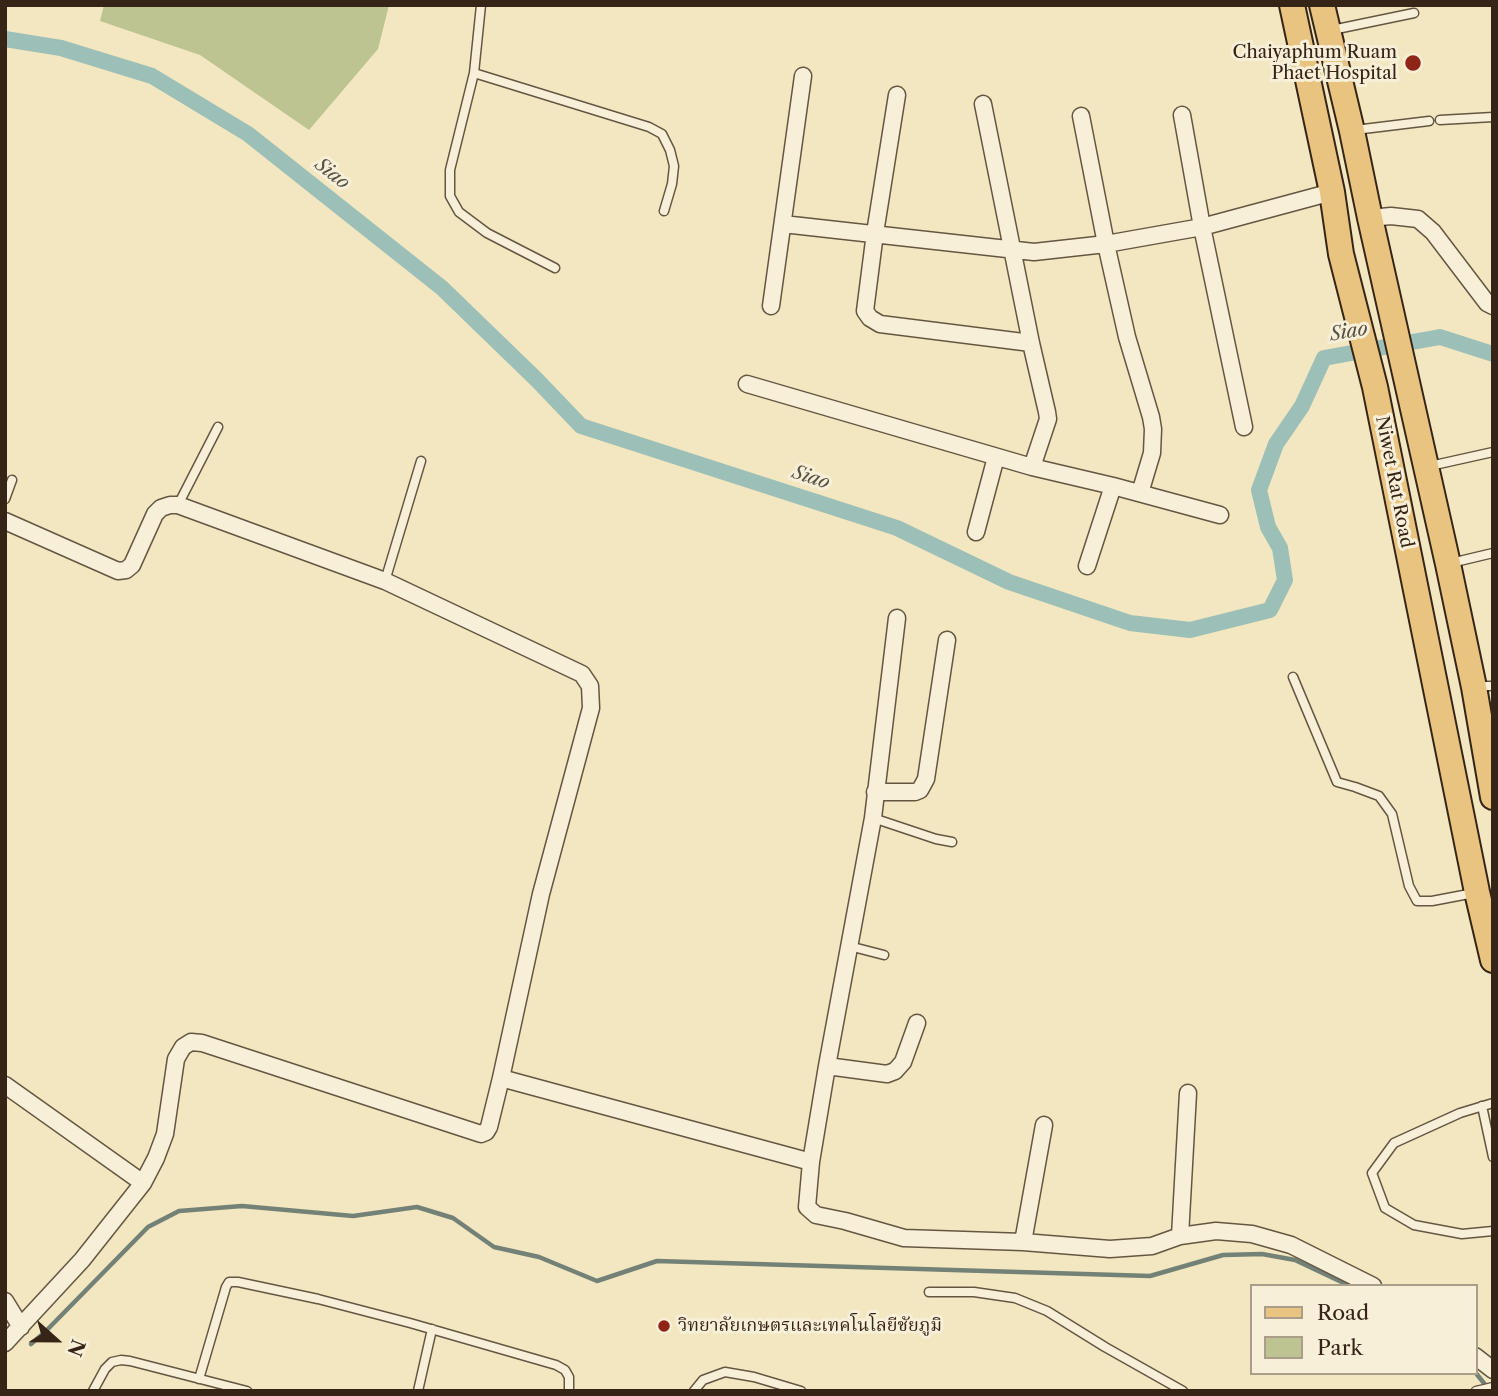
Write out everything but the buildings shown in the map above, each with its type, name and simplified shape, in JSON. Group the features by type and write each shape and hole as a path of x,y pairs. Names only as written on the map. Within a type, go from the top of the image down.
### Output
{"main road":[{"name":"Niwet Rat Road","path":"1292,5 1332,192 1341,254 1375,387 1493,960"},
{"name":"Niwet Rat Road","path":"1322,5 1448,564 1483,686 1493,797"}],"street":[{"path":"771,306 803,76"},
{"path":"897,95 875,233 866,311 870,318 880,324 1031,343"},
{"path":"983,104 1048,419 1032,467"},
{"path":"1182,115 1202,227 1244,428"},
{"path":"1081,116 1127,337 1153,429 1152,453 1140,493"},
{"path":"783,224 1012,250 1046,251 1106,244 1202,227 1332,192"},
{"path":"1370,218 1391,216 1418,219 1433,232 1487,303 1493,306"},
{"path":"747,384 1032,467 1220,515"},
{"path":"976,532 996,457"},
{"path":"1087,566 1113,486"},
{"path":"5,521 118,571 126,570 132,565 155,514 161,508 178,505 385,581 582,674 590,686 591,708 541,894 501,1078 486,1132 481,1134 202,1043 191,1042 183,1047 176,1059 164,1134 156,1158 143,1183 98,1241 5,1343"},
{"path":"897,618 873,818 827,1066 811,1162 807,1207 816,1215 905,1238 1110,1248 1152,1246 1180,1236 1216,1231 1252,1234 1291,1245 1369,1284"},
{"path":"876,792 915,792 920,790 926,779 947,640"},
{"path":"827,1066 887,1074 895,1071 903,1062 917,1023"},
{"path":"501,1078 811,1162"},
{"path":"5,1085 143,1183"},
{"path":"1180,1236 1188,1093"},
{"path":"1023,1242 1044,1125"},
{"path":"5,1301 20,1326"},
{"path":"1477,1358 1493,1370"}],"lane":[{"path":"481,5 474,73 450,170 450,196 459,212 487,233 555,268"},
{"path":"1329,31 1414,13"},
{"path":"474,73 649,127 662,134 674,166 664,211"},
{"path":"1440,120 1493,117"},
{"path":"1352,131 1429,121"},
{"path":"178,505 219,427"},
{"path":"1427,467 1493,452"},
{"path":"385,581 421,461"},
{"path":"5,499 12,480"},
{"path":"1448,564 1493,553"},
{"path":"1293,677 1338,782 1378,796 1392,814 1409,886 1417,901 1432,901 1477,892"},
{"path":"873,818 952,842"},
{"path":"849,946 884,955"},
{"path":"1493,1103 1460,1113 1394,1143 1371,1173 1385,1209 1414,1225 1462,1234 1493,1231"},
{"path":"1482,1106 1493,1157"},
{"path":"199,1379 226,1287 229,1282 238,1282 318,1299 556,1365 565,1370 569,1377 569,1391"},
{"path":"929,1292 974,1292 1016,1298 1047,1311 1183,1391"},
{"path":"418,1391 432,1329"},
{"path":"93,1391 105,1368 112,1362 121,1360 247,1391"},
{"path":"694,1391 703,1380 725,1372 754,1377 801,1391"},
{"path":"1477,1390 1493,1387"}],"green space":[{"path":"104,5 389,5 378,49 309,130 200,55 100,21"}],"waterway":[{"name":"Siao","path":"5,39 61,48 152,76 248,134 442,288 581,426 897,528 1009,582 1130,623 1190,630 1270,610 1285,580 1280,548 1268,527 1259,490 1276,444 1302,406 1324,358 1440,337 1493,354"},
{"path":"31,1344 148,1227 179,1211 242,1206 353,1216 417,1207 453,1218 494,1247 539,1257 597,1281 657,1261 1150,1276 1223,1255 1262,1254 1295,1260 1346,1284"},
{"path":"1477,1374 1487,1387"}],"place":[{"name":"Chaiyaphum Ruam Phaet Hospital","path":"1413,63"},
{"name":"วิทยาลัยเกษตรและเทคโนโลยีชัยภูมิ","path":"664,1326"}]}
